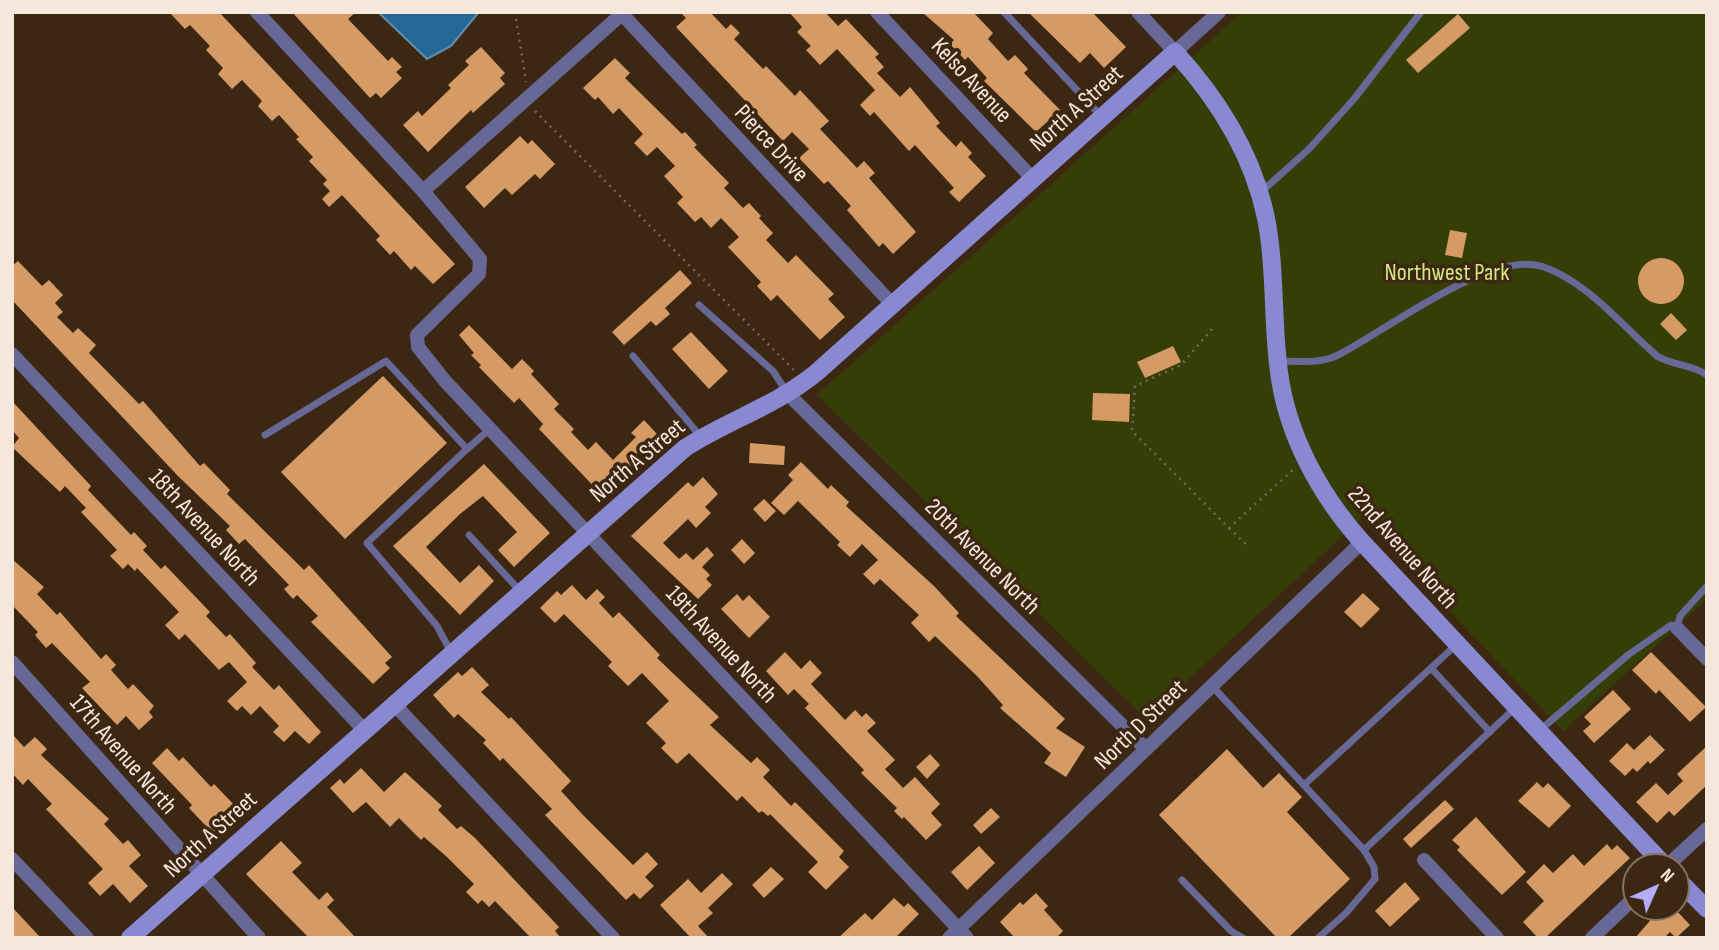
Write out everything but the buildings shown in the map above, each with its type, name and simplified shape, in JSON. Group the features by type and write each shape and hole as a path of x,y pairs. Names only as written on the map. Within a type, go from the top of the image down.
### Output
{"street":[{"path":"257,12 423,191 621,13"},
{"name":"Kelso Avenue","path":"877,12 1033,179"},
{"name":"22nd Avenue North","path":"1138,12 1202,81 1227,119 1259,193 1272,260 1282,396 1308,461 1336,513 1653,852"},
{"name":"North A Street","path":"130,938 685,448 789,395 894,305 1219,12"},
{"name":"Pierce Drive","path":"621,13 894,305"},
{"name":"19th Avenue North","path":"423,191 480,259 479,274 417,335 418,347 445,381 958,935"},
{"name":"18th Avenue North","path":"12,354 365,730"},
{"name":"20th Avenue North","path":"789,395 1146,749"},
{"name":"North D Street","path":"958,935 1146,749 1362,542"},
{"path":"1677,628 1707,659"},
{"name":"17th Avenue North","path":"12,662 259,938"},
{"path":"394,704 613,938"},
{"path":"1682,852 1707,829"},
{"path":"12,859 87,938"},
{"path":"1424,860 1497,938"},
{"path":"1691,892 1707,909"},
{"path":"1592,938 1621,910"}],"lane":[{"path":"1004,12 1102,117"},
{"path":"1259,193 1309,149 1354,99 1421,12"},
{"path":"1278,361 1334,357 1458,284 1515,265 1541,266 1558,274 1597,299 1657,356 1668,363 1696,368 1707,375"},
{"path":"699,305 774,371 789,395"},
{"path":"633,356 702,438"},
{"path":"265,435 386,361 467,449"},
{"path":"452,654 437,626 367,543 490,429"},
{"path":"469,535 521,593"},
{"path":"1538,731 1628,655 1671,625 1677,628 1680,616 1707,586"},
{"path":"1304,785 1457,644"},
{"path":"1431,668 1490,732"},
{"path":"1212,686 1364,850 1374,867 1375,879 1346,914 1318,938"},
{"path":"1364,850 1516,707"},
{"path":"1182,880 1231,931 1243,938"}],"path":[{"path":"516,12 528,95 543,122 806,381"},
{"path":"1212,329 1181,365 1135,386 1132,431 1247,545"},
{"path":"1229,528 1294,469"}],"green space":[{"name":"Northwest Park","path":"1242,12 1707,12 1707,599 1563,731 1362,518 1146,719 817,395"}],"water":[{"path":"378,12 479,12 451,46 427,59"}]}
